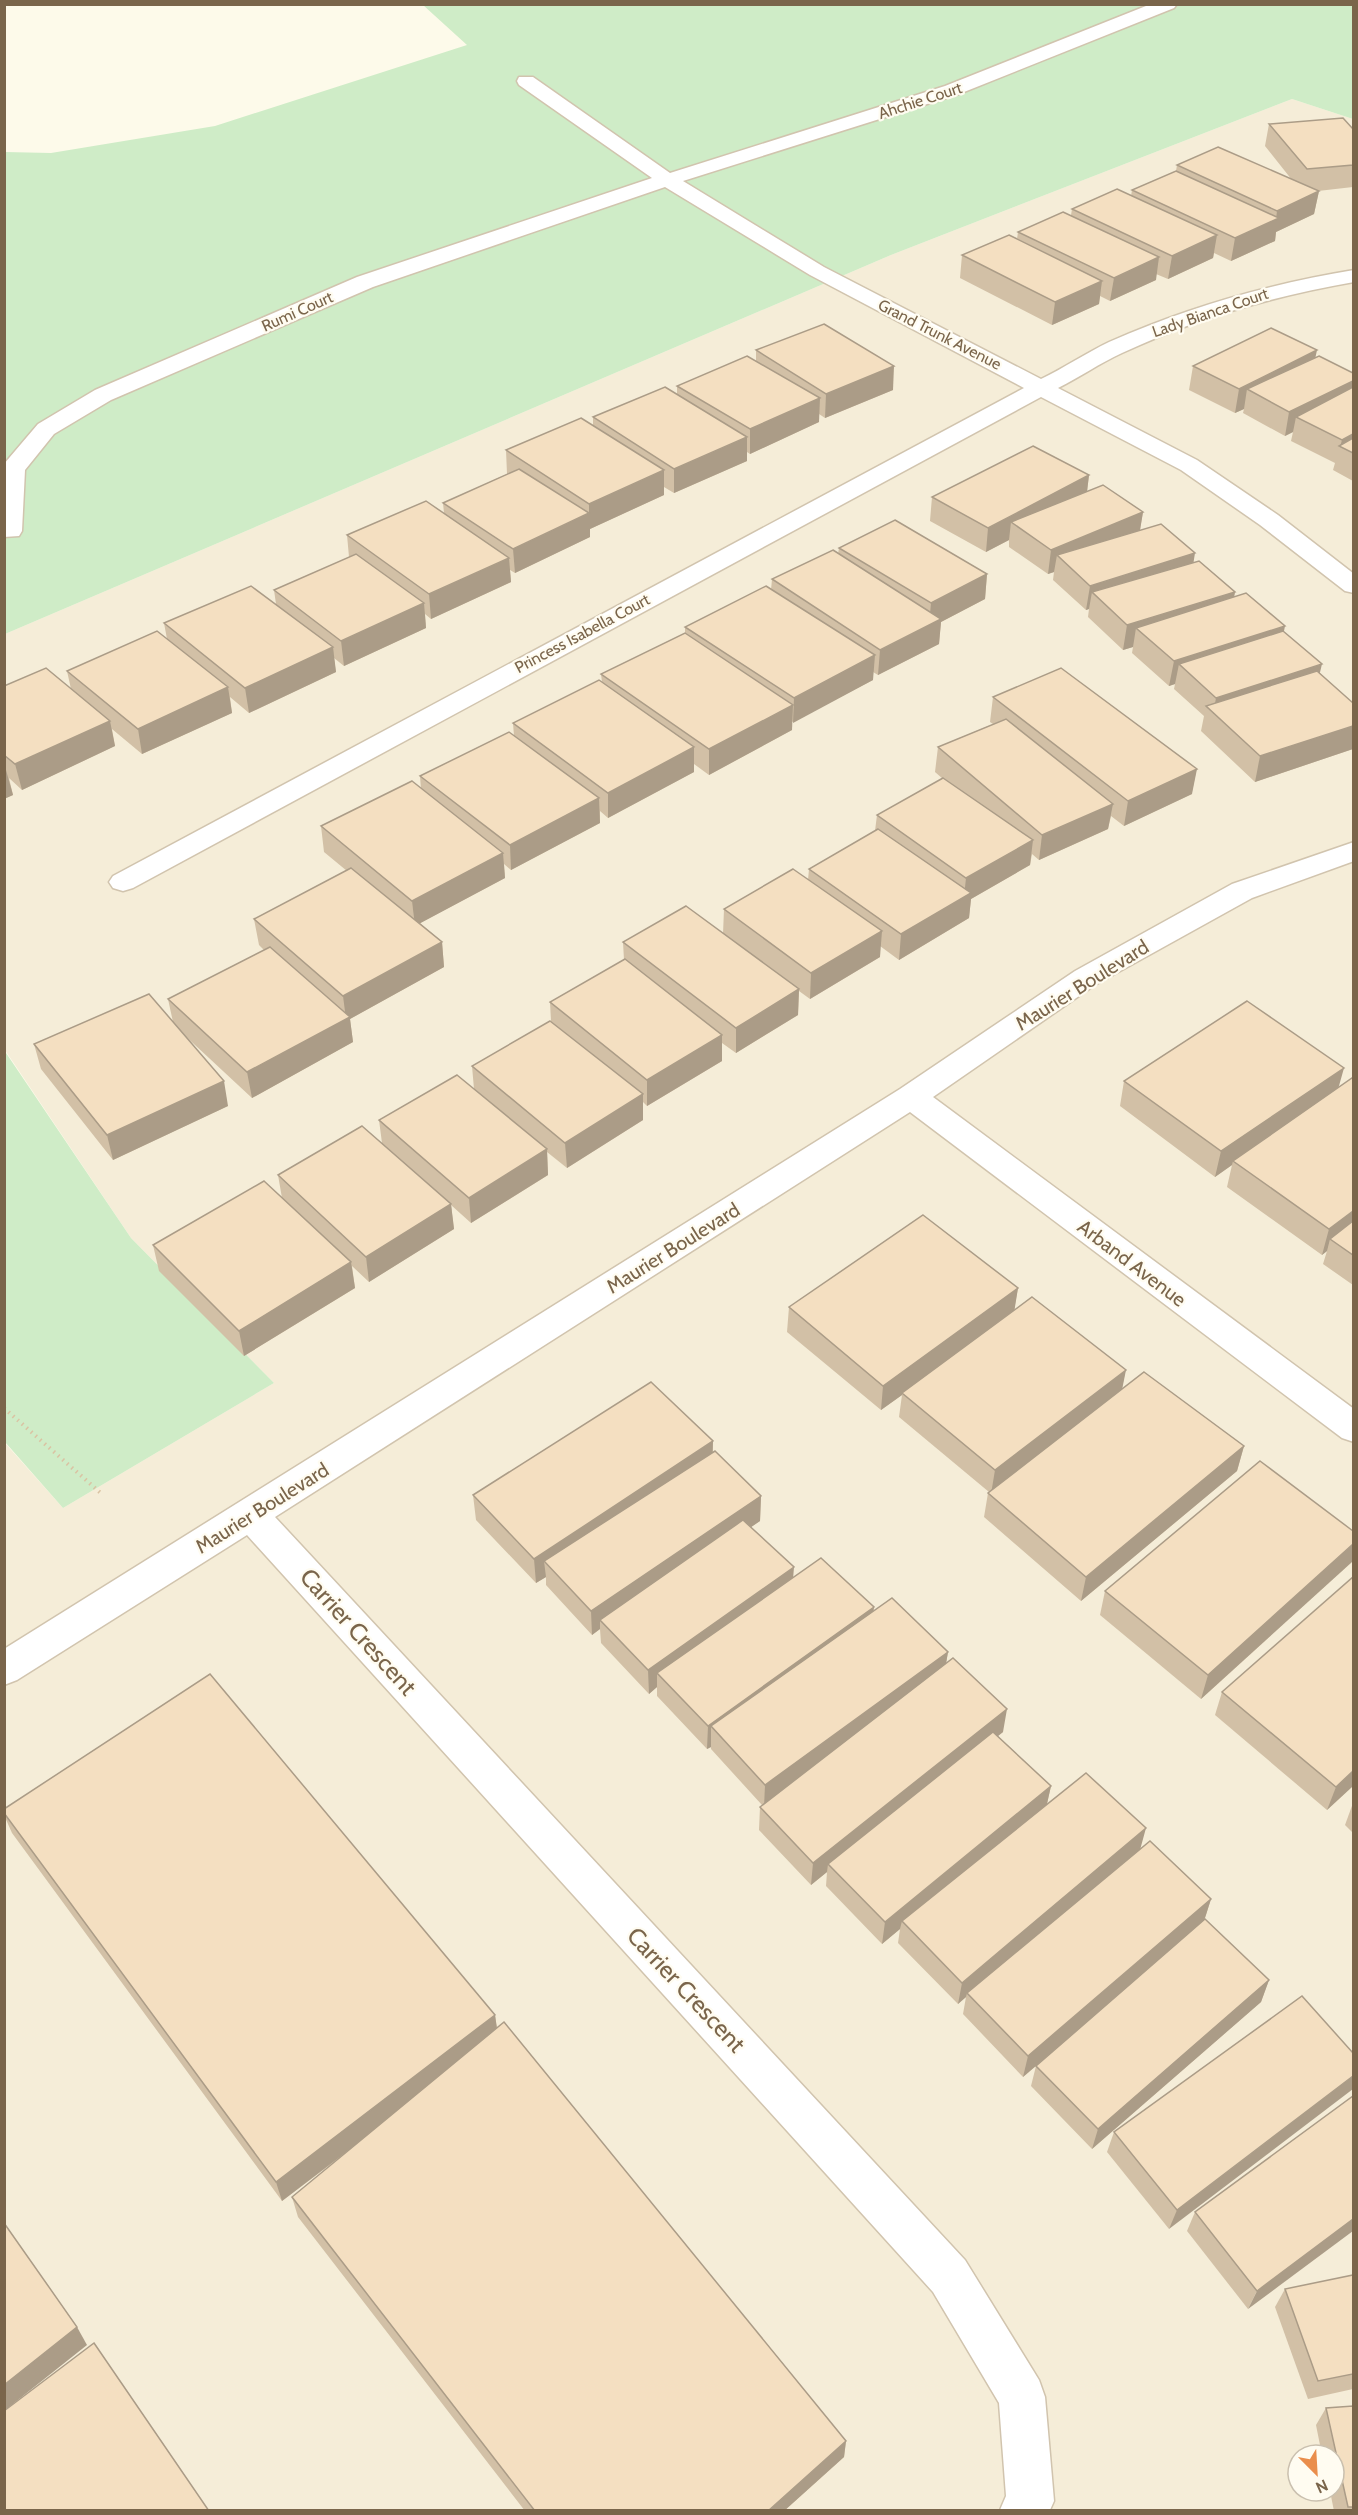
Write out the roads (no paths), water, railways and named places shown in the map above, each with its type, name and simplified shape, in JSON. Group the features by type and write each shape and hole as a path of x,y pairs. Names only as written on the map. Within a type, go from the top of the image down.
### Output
{"street":[{"name":"Ahchie Court","path":"667,180 952,90 1168,4"},
{"name":"Grand Trunk Avenue","path":"526,81 667,180 817,271 1189,465 1269,520 1353,586"},
{"name":"Rumi Court","path":"10,531 13,469 46,429 103,395 365,282 667,180"},
{"name":"Lady Bianca Court","path":"1043,387 1085,366 1097,356 1173,321 1284,288 1353,276"},
{"name":"Princess Isabella Court","path":"123,882 982,417 1043,387"},
{"name":"Maurier Boulevard","path":"4,1669 911,1097 1086,978 1242,891 1353,851"},
{"name":"Arband Avenue","path":"911,1097 1353,1428"},
{"name":"Carrier Crescent","path":"251,1515 949,2276 1022,2397 1030,2501 1024,2511"}]}
